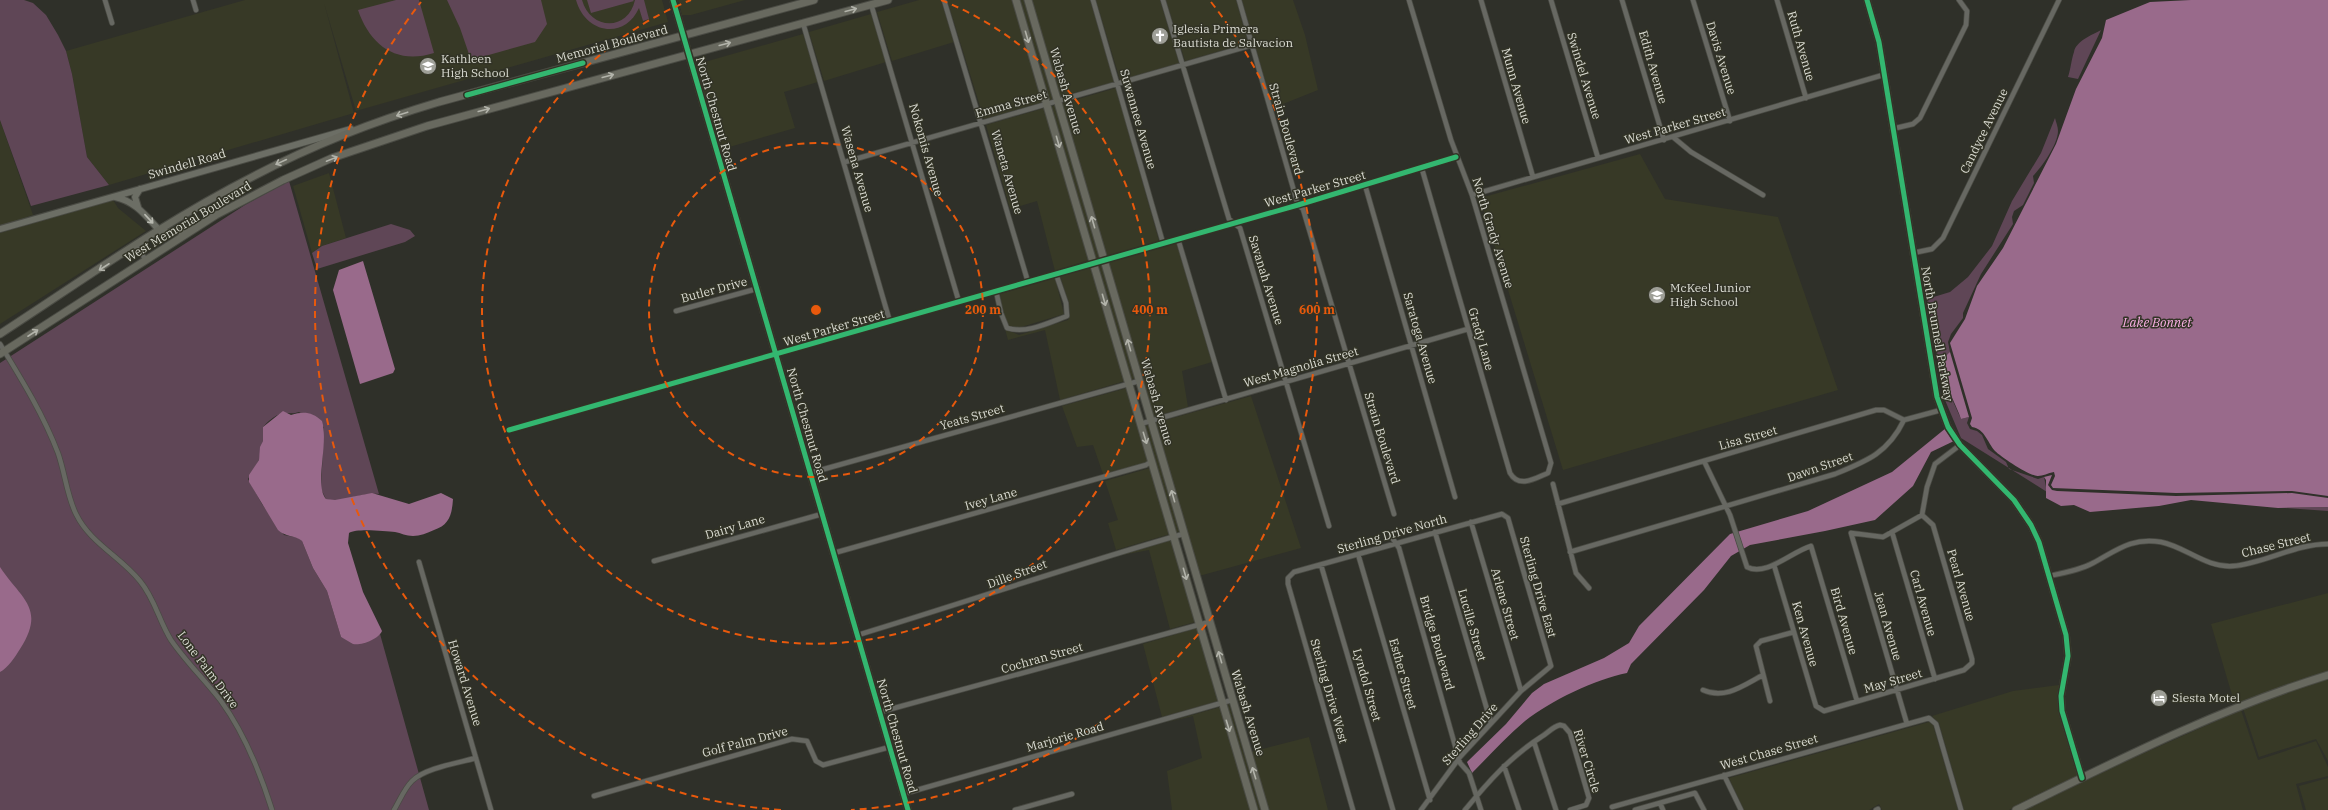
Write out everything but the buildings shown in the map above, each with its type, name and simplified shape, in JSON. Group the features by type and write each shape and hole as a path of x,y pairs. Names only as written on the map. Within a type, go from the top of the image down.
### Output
{"main road":[{"name":"Memorial Boulevard","path":"439,102 814,0"},
{"path":"688,54 803,23 872,2 888,0"},
{"name":"Wabash Avenue","path":"1016,0 1254,810"},
{"name":"Wabash Avenue","path":"1028,0 1265,810"},
{"name":"West Memorial Boulevard","path":"2,353 198,226 237,203 302,171 369,144 447,120 688,54"},
{"name":"West Memorial Boulevard","path":"0,334 218,195 267,169 322,144 380,121 439,102"},
{"path":"160,231 173,233 198,226"},
{"path":"2016,810 2211,718 2328,675"}],"street":[{"path":"105,0 112,23"},
{"path":"193,0 196,10"},
{"name":"North Chestnut Road","path":"673,0 908,810"},
{"name":"Waneta Avenue","path":"944,0 982,123 1028,282"},
{"name":"Suwannee Avenue","path":"1093,0 1163,243"},
{"name":"Savanah Avenue","path":"1163,0 1229,219 1240,228 1329,526"},
{"name":"Strain Boulevard","path":"1239,0 1298,205 1303,210 1394,514"},
{"name":"North Grady Avenue","path":"1409,0 1456,157 1472,195 1551,463 1548,473"},
{"name":"Munn Avenue","path":"1481,0 1533,177"},
{"name":"Swindel Avenue","path":"1551,0 1598,158"},
{"name":"Edith Avenue","path":"1622,0 1664,140"},
{"name":"Davis Avenue","path":"1693,0 1730,121"},
{"name":"Ruth Avenue","path":"1777,0 1806,98"},
{"name":"North Brunnell Parkway","path":"1867,0 1878,42 1931,371 1941,410 1960,445 2014,500 2023,512 2039,542 2068,646 2061,696 2062,712 2082,778"},
{"path":"1892,129 1913,124 1920,118 1966,25 1967,11 1959,0"},
{"name":"Candyce Avenue","path":"1912,253 1932,249 1943,238 2059,0"},
{"name":"Nokomis Avenue","path":"872,2 959,302"},
{"name":"Wasena Avenue","path":"803,23 845,162 890,322"},
{"name":"Emma Street","path":"845,162 1252,45"},
{"name":"West Parker Street","path":"1472,195 1730,121 1883,74"},
{"name":"Swindell Road","path":"0,229 380,121"},
{"path":"1673,137 1691,152 1763,195"},
{"name":"West Parker Street","path":"509,430 776,355 1093,262 1298,205 1422,169 1456,157"},
{"name":"Grady Lane","path":"1422,169 1512,477 1521,482 1526,482 1548,473"},
{"name":"Saratoga Avenue","path":"1365,185 1455,497"},
{"path":"138,207 135,197 140,189"},
{"path":"113,197 124,199 138,207 160,231"},
{"path":"1178,239 1226,400"},
{"path":"136,246 146,260"},
{"path":"996,291 1001,313 1007,328 1018,331 1039,326 1067,316 1066,303 1056,274"},
{"name":"Butler Drive","path":"676,310 756,289"},
{"name":"West Magnolia Street","path":"1140,424 1468,329"},
{"name":"Lone Palm Drive","path":"0,344 2,353 21,376 47,426 58,455 76,514 99,544 124,564 141,582 156,607 171,639 230,715 255,762 272,810"},
{"name":"Yeats Street","path":"810,473 1139,381"},
{"name":"Lisa Street","path":"1558,504 1876,410 1884,410 1904,420"},
{"path":"1904,420 1941,410"},
{"name":"Dawn Street","path":"1570,552 1822,479 1878,454 1892,442 1904,420"},
{"path":"1892,532 1922,515 1927,487 1935,464 1960,445"},
{"name":"Ivey Lane","path":"834,553 1146,466 1152,461"},
{"path":"1704,461 1726,507 1746,567 1753,570 1761,570 1774,565"},
{"path":"1553,484 1559,513 1576,573 1589,588"},
{"name":"Dairy Lane","path":"654,561 822,514"},
{"name":"Sterling Drive North","path":"1288,578 1294,572 1498,514 1504,514"},
{"name":"Sterling Drive East","path":"1504,514 1508,518 1551,666 1521,691"},
{"name":"Pearl Avenue","path":"1922,515 1933,525 1972,659 1971,664"},
{"name":"Arlene Street","path":"1471,522 1521,691"},
{"name":"Lucille Street","path":"1435,532 1491,723"},
{"name":"Jean Avenue","path":"1892,532 1880,538 1851,533 1906,724"},
{"name":"Carl Avenue","path":"1892,532 1936,679"},
{"name":"Dille Street","path":"858,635 1001,592 1041,576 1183,534"},
{"name":"Bridge Boulevard","path":"1391,536 1397,543 1460,757"},
{"name":"Chase Street","path":"2049,576 2081,568 2111,551 2134,542 2162,542 2177,547 2203,560 2231,566 2246,564 2316,544 2328,544"},
{"name":"Bird Avenue","path":"1774,565 1794,552 1811,546 1857,701"},
{"name":"Esther Street","path":"1358,554 1430,800"},
{"name":"Howard Avenue","path":"419,562 491,810"},
{"name":"Lyndol Street","path":"1321,565 1393,810"},
{"name":"Ken Avenue","path":"1774,565 1818,709"},
{"name":"Sterling Drive West","path":"1288,578 1288,584 1353,810"},
{"name":"Cochran Street","path":"880,712 1209,622"},
{"path":"1770,702 1757,653 1758,643 1794,632"},
{"name":"May Street","path":"1818,709 1824,711 1936,679 1964,670 1971,664"},
{"path":"1703,690 1713,694 1721,694 1742,688 1763,675"},
{"name":"Sterling Drive","path":"1421,810 1430,800 1460,757 1521,691"},
{"name":"Marjorie Road","path":"903,794 1232,700"},
{"name":"West Chase Street","path":"1612,807 1926,718 1932,719 1936,724 1962,810"},
{"name":"River Circle","path":"1465,810 1477,797 1480,790 1522,749 1560,725 1564,726 1570,733 1590,801 1585,806 1570,810"},
{"name":"Golf Palm Drive","path":"594,796 798,738 806,741 816,761 823,765 890,747"},
{"path":"1534,742 1556,810"},
{"path":"1460,757 1460,763 1469,773 1481,810"},
{"path":"394,810 407,787 421,774 476,758"},
{"path":"1504,766 1518,810"},
{"path":"1724,775 1741,810"},
{"path":"1635,810 1695,793 1704,810"},
{"path":"1015,810 1072,794"},
{"path":"1660,803 1664,810"}],"shaded area":[{"path":"0,0 24,0 33,3 46,15 58,35 66,51 72,74 87,157 109,185 31,206 0,120"},
{"path":"245,0 662,0 668,22 356,111 324,3 354,113 109,185 87,157 72,74 66,51"},
{"path":"396,0 419,0 434,53 420,56 396,54 377,42 370,33 358,10"},
{"path":"447,0 541,0 547,24 535,42 471,60 460,28"},
{"path":"576,0 582,0 586,10 600,22 609,23 617,22 625,18 631,10 635,0 644,0 649,19 643,21 639,8 632,18 624,25 615,29 605,29 596,26 588,20 581,11"},
{"path":"587,0 633,0 634,1 591,13"},
{"path":"678,0 745,0 691,15 682,15"},
{"path":"919,0 941,0 954,42 892,61 877,12"},
{"path":"947,0 1013,0 1043,102 984,119"},
{"path":"1019,0 1024,0 1054,99 1049,100"},
{"path":"1030,0 1090,0 1114,82 1059,97"},
{"path":"1096,0 1160,0 1179,63 1120,80"},
{"path":"1166,0 1236,0 1248,43 1185,61"},
{"path":"1242,0 1293,0 1305,35 1318,90 1273,108"},
{"path":"871,14 886,62 824,81 809,32"},
{"path":"2101,30 2078,79 2068,77 2075,48 2085,39"},
{"path":"803,34 818,82 784,92 795,128 719,150 694,65"},
{"path":"1116,88 1159,241 1106,256 1061,104"},
{"path":"1055,105 1100,257 1095,259 1051,107"},
{"path":"1045,108 1089,260 1055,271 1037,201 1010,209 986,125"},
{"path":"2055,118 2058,131 2052,149 2041,167 2033,176 2034,183 2023,205 2014,211 2012,217 2013,224 1981,274 1963,313 1963,318 1951,334 1948,342 1950,352 1943,368 1951,397 1961,419 1969,417 1967,423 1970,429 1977,431 1982,435 1988,449 2006,462 2008,468 1961,438 1945,400 1927,299 1950,292 1968,277 1992,246 2012,201 2041,153"},
{"path":"0,120 33,215 0,226"},
{"name":"McKeel Junior High School","path":"1640,154 1665,199 1778,217 1838,390 1563,470 1480,198"},
{"path":"329,173 346,238 322,246 312,253 293,186"},
{"path":"289,181 379,494 338,500 326,499 321,489 324,427 299,412 279,414 263,427 263,441 259,460 248,479 262,504 284,535 299,538 302,541 313,568 327,591 341,637 359,644 380,634 429,810 0,810 0,363 245,205"},
{"path":"113,200 118,208 146,231 0,324 0,233"},
{"path":"391,224 410,230 415,236 405,242 317,269 312,253 322,246"},
{"path":"1171,244 1177,244 1212,362 1182,371 1188,407 1153,417 1107,262"},
{"path":"1102,264 1136,378 1131,380 1097,265"},
{"path":"1091,266 1125,381 1060,400 1045,330 1008,340 1005,329 1019,335 1068,320 1070,316 1069,303 1060,276"},
{"path":"1055,278 1064,314 1018,328 1009,326 1003,312 1000,294"},
{"path":"1127,388 1149,462 1103,474 1093,445 1077,447 1062,406"},
{"path":"1251,396 1301,548 1199,576 1155,423"},
{"path":"1149,425 1180,531 1175,533 1144,426"},
{"path":"1150,468 1170,534 1116,550 1108,523 1118,520 1105,481"},
{"path":"2012,470 2038,479 2044,477 2047,492"},
{"path":"2328,507 2328,511 2285,508"},
{"path":"1172,540 1195,622 1170,629 1149,550 1117,556"},
{"path":"2328,593 2328,671 2235,705 2211,624"},
{"path":"1197,628 1218,701 1162,717 1143,644"},
{"path":"2328,678 2328,761 2316,739 2259,757 2243,708"},
{"path":"2059,685 2060,712 2078,776 2009,810 1964,810 1939,723 1932,716 2013,691"},
{"path":"1229,704 1262,810 1257,810 1225,705"},
{"path":"1220,707 1251,810 1172,810 1167,771 1202,758 1193,716 1164,723"},
{"path":"2241,710 2258,760 2316,741 2328,767 2328,776 2296,784 2303,810 2025,810 2124,762"},
{"path":"1929,722 1933,725 1958,810 1882,810 1879,804 1869,810 1744,810 1729,778"},
{"path":"1309,737 1328,810 1268,810 1251,752"},
{"path":"2328,778 2328,810 2306,810 2299,786"}],"water":[{"name":"Lake Bonnet","path":"2191,0 2328,0 2328,496 2292,491 2176,493 2053,488 2051,485 2055,476 2054,472 2038,476 2009,462 1995,451 1980,430 1972,427 1970,424 1972,418 1950,343 1965,319 1977,286 2003,248 2056,144 2076,89 2102,38 2106,20 2150,2"},
{"path":"363,261 395,369 393,373 360,384 333,290 339,270"},
{"path":"1950,352 1969,417 1961,419 1944,375 1943,366 1945,358"},
{"path":"283,411 291,415 308,413 322,421 324,440 321,484 326,499 335,500 372,493 409,504 441,493 453,499 449,519 439,528 424,534 410,536 395,532 371,530 353,531 349,533 348,543 363,592 382,631 377,637 369,641 360,644 353,644 341,637 327,591 313,568 302,541 278,530 249,482 249,475 259,460 260,447 263,441 263,427"},
{"path":"1946,428 1954,441 1931,452 1913,486 1875,520 1750,545 1731,556 1704,590 1631,664 1627,673 1602,680 1574,692 1535,713 1511,733 1472,773 1467,762 1506,724 1532,693 1544,684 1604,658 1629,643 1639,626 1730,534 1808,511 1892,472"},
{"path":"2052,475 2048,485 2052,490 2057,491 2176,496 2292,493 2328,498 2328,507 2278,508 2191,500 2159,506 2090,512 2074,505 2061,506 2046,498 2046,480 2044,477"},
{"path":"0,567 28,605 31,614 31,624 28,635 14,659 0,672"}],"cycle path":[{"path":"673,0 908,810"},
{"path":"1867,0 1879,42 1937,397 1948,427 1960,445 2014,500 2031,525 2039,542 2066,635 2068,656 2061,696 2062,711 2082,778"},
{"path":"467,95 583,63"},
{"path":"509,430 1298,205 1456,157"}],"place":[{"name":"Iglesia Primera Bautista de Salvacion","path":"1160,36"},
{"name":"Kathleen High School","path":"428,66"},
{"name":"McKeel Junior High School","path":"1657,295"},
{"name":"Siesta Motel","path":"2159,698"}]}
